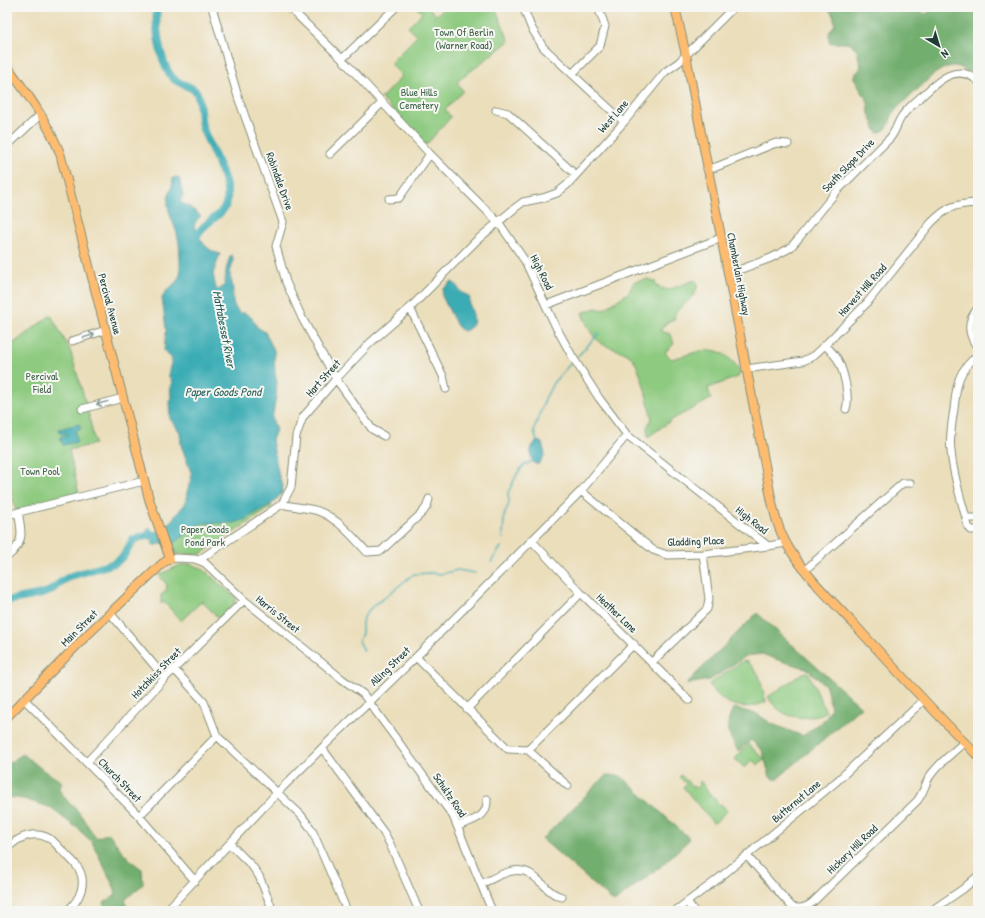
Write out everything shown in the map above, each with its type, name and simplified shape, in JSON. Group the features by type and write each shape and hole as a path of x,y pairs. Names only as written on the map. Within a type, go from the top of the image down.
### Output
{"main road":[{"name":"Chamberlain Highway","path":"675,7 686,55 773,507 777,522 786,543"},
{"name":"Percival Avenue","path":"7,66 41,114 52,133 60,153 144,481 170,558"},
{"path":"786,543 805,570 924,700 978,756"},
{"name":"Main Street","path":"7,717 110,613 170,558"}],"street":[{"name":"Robindale Drive","path":"212,7 238,97 283,222 276,246 286,282 302,318 336,379 372,429 384,436"},
{"name":"High Road","path":"289,7 342,59 430,154 499,223 525,261 562,340 599,398 627,435 768,546"},
{"path":"342,59 396,7"},
{"path":"523,7 531,27 543,47 624,122"},
{"path":"572,74 600,46 605,26 598,7"},
{"name":"West Lane","path":"499,223 523,202 543,198 557,193 567,185 624,122 665,72 686,55 734,7"},
{"name":"South Slope Drive","path":"728,274 771,258 784,252 794,244 836,192 890,138 903,115 937,82 953,74 960,73 967,74 978,80"},
{"path":"330,154 383,102"},
{"path":"496,110 508,113 576,175"},
{"path":"7,146 41,114"},
{"path":"707,169 716,167 776,143 788,144"},
{"path":"389,199 399,198 430,154"},
{"name":"Harvest Hill Road","path":"746,369 803,361 813,356 826,346 868,303 931,223 941,213 949,208 962,204 978,203"},
{"name":"Hart Street","path":"199,560 282,504 291,487 296,436 307,411 370,343 410,308 476,241 499,223"},
{"path":"546,305 721,238"},
{"path":"410,308 443,376 446,389"},
{"path":"978,308 971,320 970,332 971,338 978,348"},
{"path":"72,341 106,330"},
{"path":"826,346 840,365 847,395 848,403 846,409"},
{"path":"978,355 960,375 955,393 950,439 952,464 968,526 970,530 978,530"},
{"path":"82,409 123,398"},
{"name":"Alling Street","path":"166,911 277,793 368,702 416,657 581,491 627,435"},
{"path":"7,515 144,481"},
{"path":"805,570 903,483 910,483"},
{"name":"Gladding Place","path":"581,491 653,550 668,555 703,554 786,543"},
{"path":"282,504 292,508 311,509 329,515 367,552 381,551 423,512 429,499"},
{"path":"7,558 15,550 20,541 21,528 18,512"},
{"path":"966,518 978,519"},
{"name":"Heather Lane","path":"531,540 581,593 689,700"},
{"path":"652,662 706,609 709,599 703,554"},
{"path":"170,558 199,560"},
{"name":"Harris Street","path":"199,560 213,570 244,600 342,679 363,694 368,702"},
{"path":"467,709 581,593"},
{"name":"Hotchkiss Street","path":"87,762 165,678 244,600"},
{"path":"110,613 165,678"},
{"path":"528,750 634,644"},
{"path":"416,657 508,749 528,750 568,786"},
{"path":"174,669 204,702 217,736 301,816 312,830 347,911"},
{"name":"Church Street","path":"24,699 139,816 195,881"},
{"name":"Butternut Lane","path":"675,911 747,856 859,761 924,700"},
{"name":"Schultz Road","path":"368,702 447,807 458,826 492,911"},
{"path":"139,816 217,736"},
{"name":"Hickory Hill Road","path":"747,856 792,907 799,909 806,908 917,801 922,795 929,778 935,770 964,742"},
{"path":"322,748 384,833 419,911"},
{"path":"458,826 484,813 487,807 487,799"},
{"path":"7,849 21,837 37,835 52,841 76,865 80,871 82,886 77,901 67,911"},
{"path":"230,844 252,866 259,876 273,911"},
{"path":"481,884 518,870 525,871 531,874 552,893 562,897"},
{"path":"931,911 978,876"},
{"path":"687,902 694,911"}],"green space":[{"path":"416,7 428,7 436,15 446,7 495,7 509,41 457,82 463,91 445,110 451,117 426,145 381,98 402,76 390,63 417,36 408,27 422,13"},
{"path":"827,7 908,7 926,14 935,7 978,7 978,75 955,66 946,67 935,73 898,107 887,127 878,133 869,114 868,102 854,78 854,75 861,66 857,51 848,43 829,42 829,33 835,24 833,15"},
{"path":"647,279 655,281 656,286 668,290 695,280 698,284 695,294 676,312 674,316 675,319 666,323 660,331 671,334 674,344 665,352 671,359 701,351 717,351 724,354 741,371 738,377 708,388 711,399 673,419 648,437 647,427 652,418 641,377 635,362 626,353 603,345 599,342 586,324 582,313 596,308 603,310 629,292 634,282"},
{"path":"51,315 70,350 87,407 95,444 69,450 79,495 16,511 7,475 7,348"},
{"name":"Paper Goods Pond Park","path":"271,505 272,507 199,555 178,554 170,549 168,543 200,523 237,522"},
{"path":"190,564 202,568 236,598 234,604 219,619 202,601 181,621 164,602 161,604 161,595 166,591 167,585 159,575 180,565"},
{"path":"757,613 861,707 776,780 770,777 762,750 751,740 738,751 728,731 728,722 733,708 757,714 772,724 803,736 825,719 831,708 826,686 806,668 762,654 746,656 710,680 686,684"},
{"path":"743,661 748,662 759,675 766,702 749,706 734,705 720,698 709,684"},
{"path":"808,672 826,712 809,717 801,717 786,714 779,710 768,697 803,673"},
{"path":"748,744 764,759 758,765 752,760 745,768 735,759"},
{"path":"23,754 43,770 62,782 59,790 69,803 78,811 96,838 109,833 132,862 142,869 143,884 125,900 131,911 105,911 104,903 116,895 115,889 92,842 77,828 49,807 24,799 7,797 7,764"},
{"path":"606,775 621,776 690,839 660,867 614,902 542,839"},
{"path":"681,775 696,788 699,786 700,781 719,804 722,805 727,811 716,822 713,823 683,787 686,784 679,777"}],"water":[{"name":"Paper Goods Pond","path":"173,178 179,178 183,195 180,202 201,216 196,221 194,226 198,235 210,250 220,254 213,274 216,288 218,290 223,287 225,283 226,270 230,256 232,255 233,262 230,275 233,287 234,305 240,313 245,313 252,318 257,327 265,332 274,350 275,374 277,382 276,398 272,418 276,430 272,440 279,477 283,485 282,493 273,503 246,519 235,523 204,523 198,525 176,542 159,544 157,546 152,544 153,542 151,537 146,531 149,528 154,532 164,530 185,504 192,475 181,445 180,432 170,419 169,402 171,397 170,387 172,382 168,375 172,359 164,351 166,330 162,298 180,276 180,251 178,238 168,205 168,198"},
{"path":"451,282 469,298 474,320 472,326 464,331 457,326 442,296 443,289"},
{"path":"79,424 81,429 75,431 77,442 63,445 60,437 67,435 67,433 61,434 59,429"},
{"path":"538,441 542,443 545,454 539,464 535,464 531,456 531,452 533,446"}],"waterway":[{"name":"Mattabesset River","path":"157,7 158,35 165,65 174,79 193,89 197,93 202,126 222,173 227,192 225,207 200,230 195,243"},
{"path":"577,357 599,333"},
{"path":"537,442 534,430 545,399 553,383 572,362"},
{"path":"503,538 504,516 509,503 508,493 517,474 523,466 533,459"},
{"name":"Mattabesset River","path":"7,601 42,594 50,591 71,576 115,563 123,557 133,540 160,534"},
{"path":"491,562 501,547"},
{"path":"364,651 359,641 362,633 362,621 367,612 411,576 414,574 442,574 457,570 475,573"}],"park label":[{"name":"Town Of Berlin (Warner Road)","path":"464,38"},
{"name":"Blue Hills Cemetery","path":"419,98"},
{"name":"Percival Field","path":"42,382"},
{"name":"Town Pool","path":"40,471"}]}
